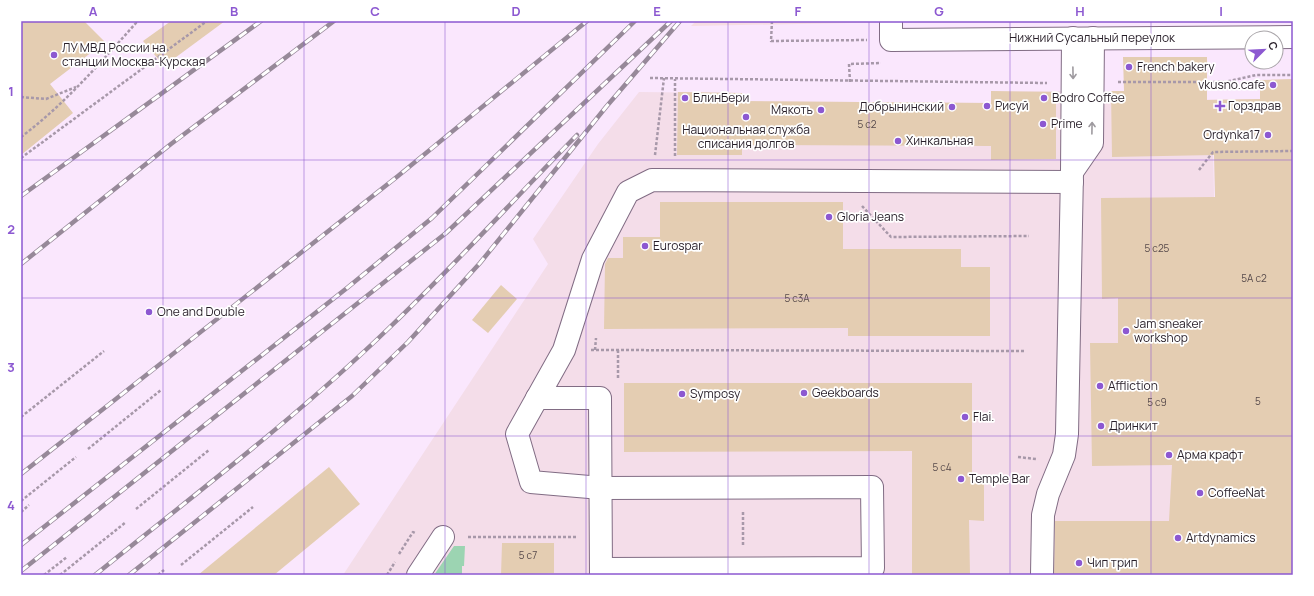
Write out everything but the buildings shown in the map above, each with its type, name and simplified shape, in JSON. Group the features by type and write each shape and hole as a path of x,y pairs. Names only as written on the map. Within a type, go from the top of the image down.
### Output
{"street":[{"name":"Нижний Сусальный переулок","path":"891,30 1083,38 1244,33"},
{"path":"1042,575 1043,515 1048,494 1064,455 1067,434 1072,177 1083,83 1083,38"},
{"path":"537,398 600,398 601,488 601,572 743,568 873,568 872,487 601,488 531,482 517,434 537,398 564,350 593,259 628,192 652,180 1072,177"},
{"path":"418,575 443,537"}],"path":[{"path":"21,137 41,122 78,87 136,23 135,21"},
{"path":"21,158 208,21"},
{"path":"772,21 771,41 891,30 892,63 849,64 850,82"},
{"path":"650,78 850,82 1083,83 1225,82 1256,75 1293,75"},
{"path":"655,156 664,78"},
{"path":"675,79 675,160"},
{"path":"21,97 46,99 78,87"},
{"path":"1199,170 1213,152 1293,151"},
{"path":"858,203 891,237 1029,236"},
{"path":"564,350 1026,351"},
{"path":"21,417 104,351"},
{"path":"88,449 161,390"},
{"path":"136,509 209,450"},
{"path":"21,501 76,457"},
{"path":"743,487 743,568"},
{"path":"21,512 29,505"},
{"path":"181,565 253,507"},
{"path":"60,575 126,522"},
{"path":"443,537 601,536"},
{"path":"44,575 67,557"},
{"path":"158,575 164,570"}],"shaded area":[{"path":"696,21 951,21 691,26"},
{"path":"1293,79 1213,147 1217,344 1293,575 343,575 548,264 533,239 598,144 639,92 742,93 742,101 991,103 991,91 1111,91 1176,100 1260,99 1260,80"}],"green space":[{"path":"454,546 465,546 462,575 434,575"}],"railway":[{"path":"21,196 261,21"},
{"path":"21,264 171,144 334,21"},
{"path":"21,474 398,176 587,21"},
{"path":"21,545 347,288 432,218 635,21"},
{"path":"21,571 446,233 671,21"},
{"path":"129,575 352,396 408,342 480,263 606,107 680,21"},
{"path":"95,575 245,455 354,361 437,281 577,135"}],"place":[{"name":"ЛУ МВД России на станции Москва-Курская","path":"54,55"},
{"name":"French bakery","path":"1129,67"},
{"name":"vkusno.cafe","path":"1273,85"},
{"name":"БлинБери","path":"685,98"},
{"name":"Bodro Coffee","path":"1044,98"},
{"name":"Рисуй","path":"987,106"},
{"name":"Горздрав","path":"1220,106"},
{"name":"Добрынинский","path":"952,107"},
{"name":"Мякоть","path":"821,110"},
{"name":"Национальная служба списания долгов","path":"746,117"},
{"name":"Prime","path":"1043,124"},
{"name":"Ordynka17","path":"1268,135"},
{"name":"Хинкальная","path":"898,141"},
{"name":"Gloria Jeans","path":"829,217"},
{"name":"Eurospar","path":"645,246"},
{"name":"One and Double","path":"149,312"},
{"name":"Jam sneaker workshop","path":"1126,331"},
{"name":"Affliction","path":"1100,386"},
{"name":"Geekboards","path":"804,393"},
{"name":"Symposy","path":"682,394"},
{"name":"Flai.","path":"965,417"},
{"name":"Дринкит","path":"1101,426"},
{"name":"Арма крафт","path":"1169,455"},
{"name":"Temple Bar","path":"961,479"},
{"name":"CoffeeNat","path":"1200,493"},
{"name":"Artdynamics","path":"1178,538"},
{"name":"Чип трип","path":"1079,563"}]}
